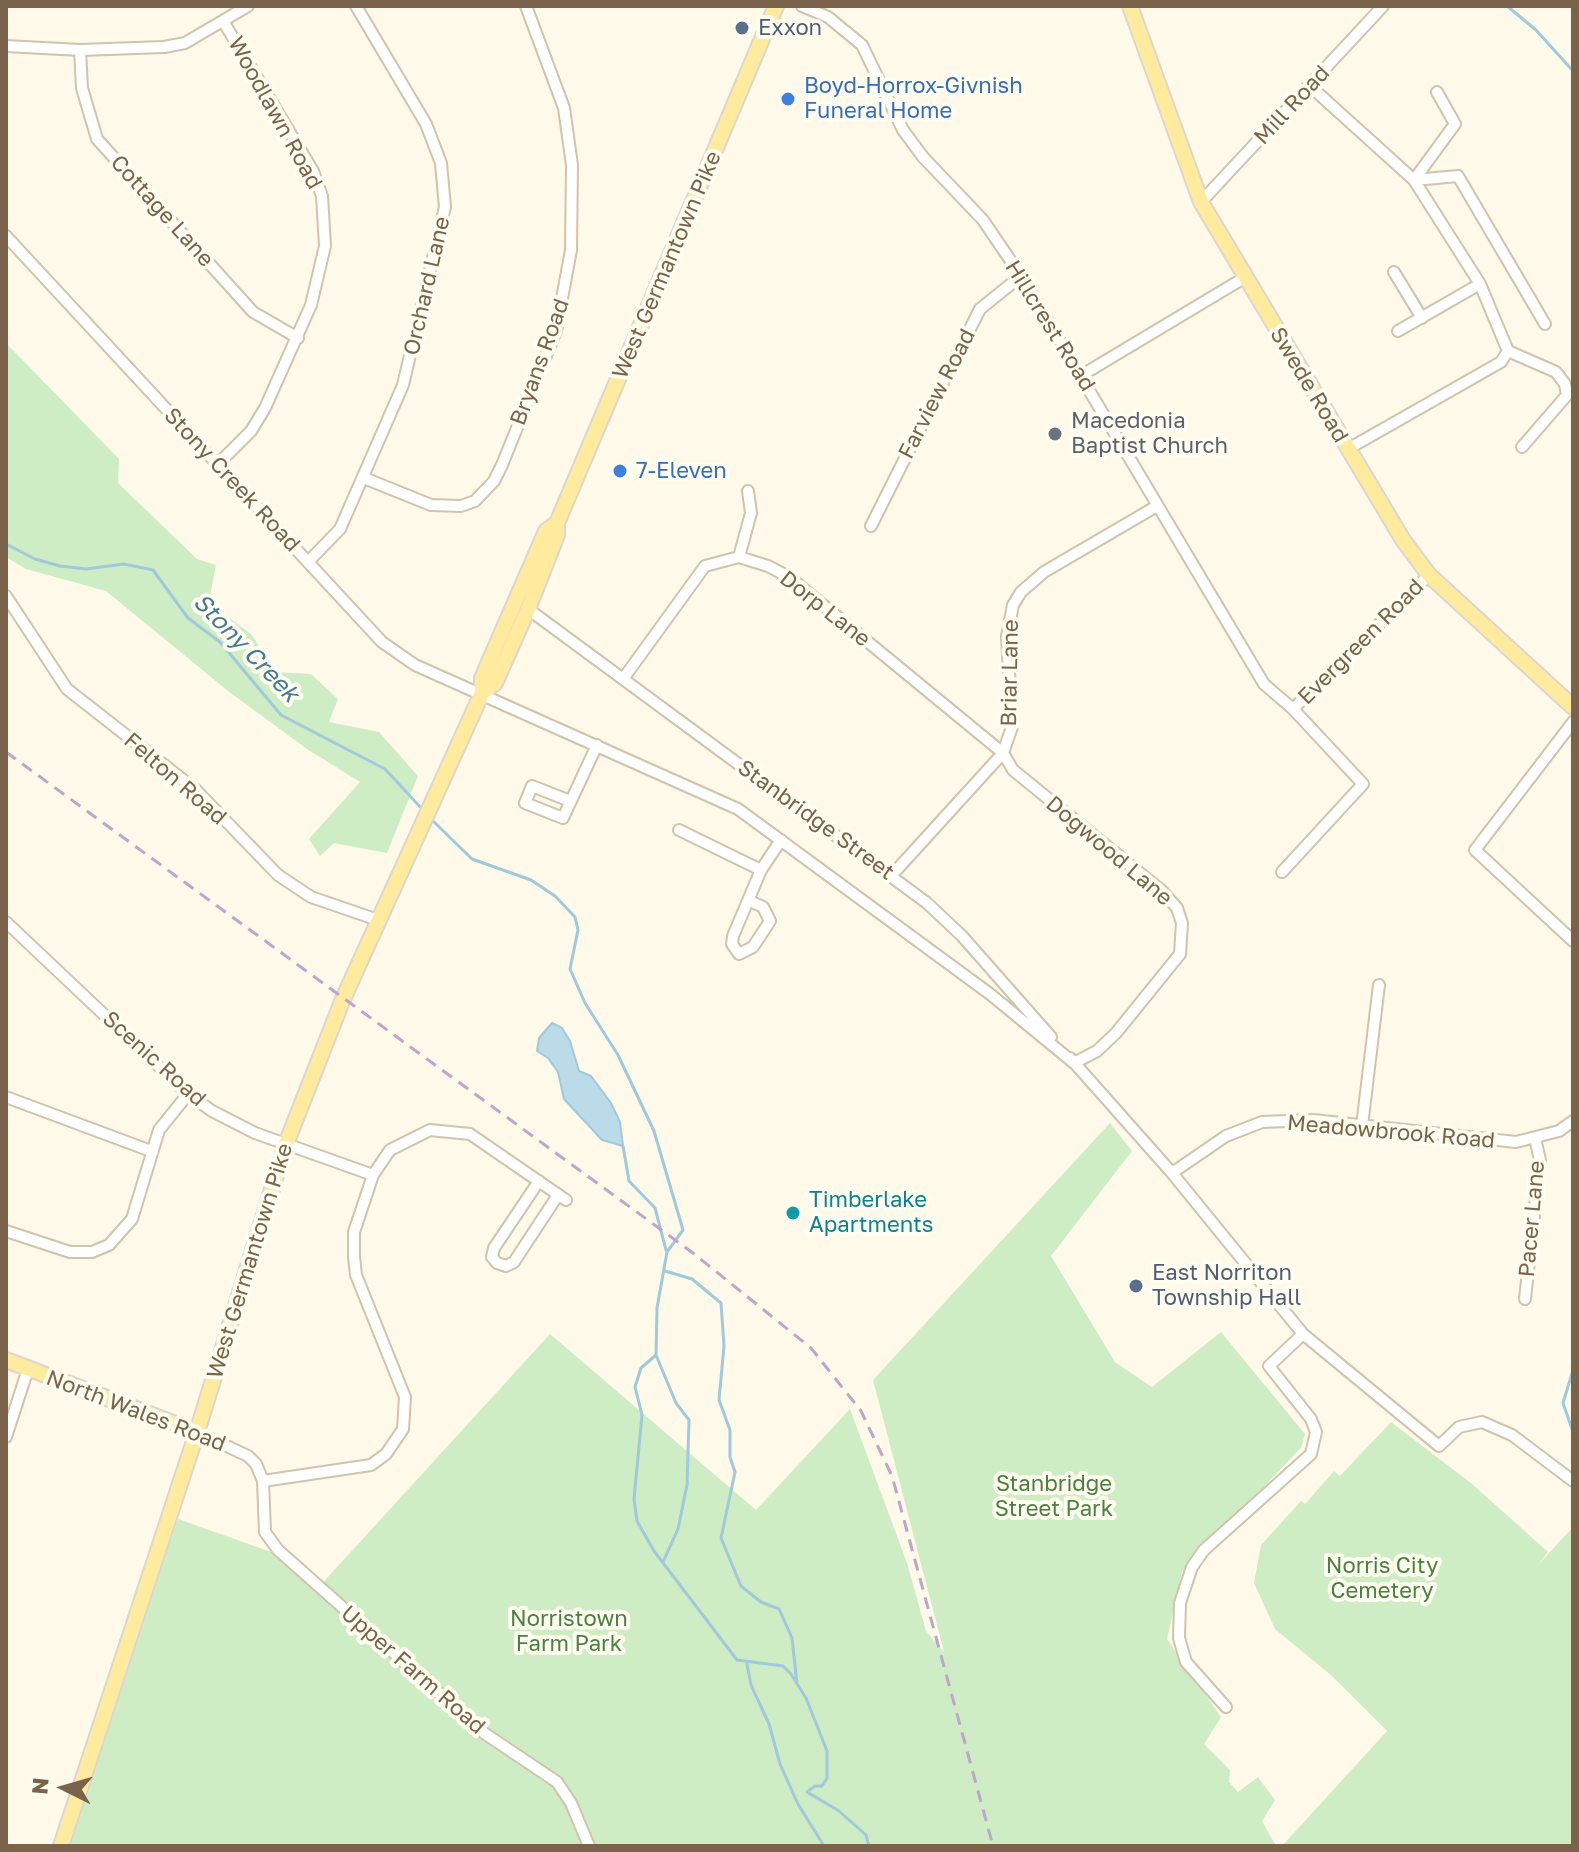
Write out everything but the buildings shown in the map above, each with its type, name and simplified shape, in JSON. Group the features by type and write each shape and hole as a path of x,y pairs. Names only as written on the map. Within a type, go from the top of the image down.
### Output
{"main road":[{"name":"West Germantown Pike","path":"482,693 495,683 528,609 557,535 557,523 776,6"},
{"name":"Swede Road","path":"1130,6 1201,202 1403,540 1429,575 1573,707"},
{"name":"West Germantown Pike","path":"61,1846 197,1432 286,1144 378,920 482,693 482,678 546,531 557,523"},
{"name":"North Wales Road","path":"6,1360 197,1432"}],"street":[{"path":"6,46 80,50 174,45 248,6"},
{"name":"Orchard Lane","path":"308,562 340,529 403,385 445,207 441,163 426,124 356,6"},
{"name":"Bryans Road","path":"364,478 431,505 461,506 475,501 494,481 502,465 556,331 571,250 572,165 564,108 526,6"},
{"name":"Hillcrest Road","path":"802,6 828,17 862,45 903,130 923,157 983,220 1021,276 1264,684 1293,709 1363,784 1282,872"},
{"name":"Mill Road","path":"1201,202 1383,6"},
{"name":"Woodlawn Road","path":"217,465 251,431 298,338 321,273 325,246 322,196 313,171 223,21"},
{"name":"Cottage Lane","path":"80,50 82,88 97,139 253,312 298,338"},
{"path":"1310,86 1414,180 1480,284 1508,351 1556,372 1565,384 1567,395 1522,447"},
{"path":"1414,180 1455,124 1437,92"},
{"path":"1414,180 1458,176 1545,324"},
{"name":"Stony Creek Road","path":"6,236 382,642 415,665 482,693"},
{"path":"1394,272 1422,318"},
{"name":"Farview Road","path":"871,526 980,309 1021,276"},
{"path":"1082,375 1244,278"},
{"path":"1398,331 1480,284"},
{"path":"1348,449 1501,362 1508,351"},
{"path":"623,679 705,566 739,557 751,513 748,491"},
{"name":"Briar Lane","path":"892,875 1003,753 1012,727 1007,636 1013,605 1021,592 1044,572 1157,506"},
{"name":"Dorp Lane","path":"739,557 753,559 789,577 1003,753"},
{"name":"Evergreen Road","path":"1293,709 1429,575"},
{"name":"Felton Road","path":"6,596 67,689 196,790 278,875 311,897 378,920"},
{"name":"Stanbridge Street","path":"528,609 892,875 962,936 1172,1173 1303,1334 1439,1446 1459,1427 1482,1422 1512,1435 1573,1481"},
{"name":"Stanbridge Street","path":"482,693 738,809 990,994 1074,1063"},
{"path":"1573,722 1475,850 1573,941"},
{"path":"570,801 597,745"},
{"name":"Dogwood Lane","path":"1003,753 1013,770 1162,891 1177,908 1182,923 1180,954 1173,967 1116,1033 1097,1051 1074,1063"},
{"path":"679,830 761,870"},
{"path":"750,901 763,907 770,921 753,947 739,954 732,944 733,936 761,870 781,840"},
{"name":"Scenic Road","path":"6,922 188,1094 235,1125 373,1175"},
{"path":"1362,1126 1379,985"},
{"path":"6,1231 70,1252 92,1252 109,1245 132,1219 151,1151 172,1110 188,1094"},
{"path":"6,1097 151,1151"},
{"name":"Meadowbrook Road","path":"1172,1173 1226,1136 1262,1122 1313,1120 1492,1142 1535,1138 1559,1131 1573,1121"},
{"path":"263,1481 371,1465 386,1454 399,1438 407,1408 354,1266 354,1232 373,1175 384,1156 408,1138 443,1129 479,1138 539,1181 562,1198 514,1262 506,1266 492,1257 494,1248 539,1181"},
{"name":"Pacer Lane","path":"1525,1299 1540,1160 1535,1138"},
{"path":"1226,1707 1186,1662 1179,1638 1180,1603 1192,1567 1204,1550 1311,1454 1316,1432 1311,1419 1269,1366 1303,1334"},
{"path":"6,1437 28,1369"},
{"name":"North Wales Road","path":"197,1432 248,1456 263,1481"},
{"name":"Upper Farm Road","path":"263,1481 263,1523 270,1541 484,1733 557,1782 571,1803 589,1846"}],"green space":[{"path":"6,343 119,459 118,483 197,559 216,565 209,602 252,635 275,672 311,674 338,699 329,722 379,732 418,776 387,853 334,843 320,856 309,839 360,782 307,749 228,691 106,591 26,569 6,557"},
{"name":"Norristown Farm Park","path":"1110,1123 1132,1151 1051,1256 1115,1362 1152,1387 1221,1332 1305,1434 1301,1448 1182,1572 1167,1639 1221,1717 1204,1744 1230,1770 1229,1782 1238,1792 1258,1777 1275,1800 1262,1821 1276,1846 66,1846 178,1519 277,1554 317,1589 550,1334 756,1510 850,1409 907,1563 926,1631 944,1652 873,1380"},
{"name":"Norris City Cemetery","path":"1391,1422 1471,1483 1548,1552 1537,1566 1573,1527 1573,1846 1282,1846 1387,1731 1332,1676 1275,1629 1254,1583 1261,1545 1301,1501 1305,1504 1334,1471 1340,1476"}],"water":[{"path":"552,1023 562,1028 570,1041 579,1071 591,1076 611,1103 620,1122 623,1146 602,1140 564,1099 558,1072 548,1058 537,1051 539,1038"}],"waterway":[{"path":"1507,6 1536,30 1573,71"},
{"name":"Stony Creek","path":"6,544 35,559 60,566 86,569 124,564 153,570 188,618 220,642 281,715 385,769 424,811"},
{"name":"Stony Creek","path":"429,817 472,859 531,880 555,896 575,917 578,930 570,969 585,1003 618,1055 654,1131 683,1230 667,1252 657,1308 656,1355 641,1368 635,1387 642,1415 634,1499 637,1521 654,1551 737,1660 783,1666 791,1674 806,1698 827,1751 827,1778 822,1786 815,1786 807,1792 839,1811 866,1835 869,1846"},
{"name":"Stony Creek","path":"623,1146 629,1181 655,1208 666,1250"},
{"name":"Stony Creek","path":"665,1271 692,1279 721,1303 724,1346 719,1400 730,1430 730,1457 735,1472 721,1538 741,1586 761,1602 779,1609 792,1638 797,1684"},
{"name":"Stony Creek","path":"656,1355 676,1403 689,1420 687,1485 678,1529 663,1562"},
{"path":"1573,1370 1563,1403 1573,1432"},
{"name":"Stony Creek","path":"747,1664 751,1685 769,1724 780,1764 798,1804 824,1846"}],"railway":[{"path":"6,752 693,1253 811,1348 861,1411 892,1476 993,1846"}],"place":[{"name":"Exxon","path":"742,28"},
{"name":"Boyd-Horrox-Givnish Funeral Home","path":"788,99"},
{"name":"Macedonia Baptist Church","path":"1055,434"},
{"name":"7-Eleven","path":"620,471"},
{"name":"Timberlake Apartments","path":"793,1213"},
{"name":"East Norriton Township Hall","path":"1136,1286"}],"park label":[{"name":"Stanbridge Street Park","path":"1054,1496"}]}
